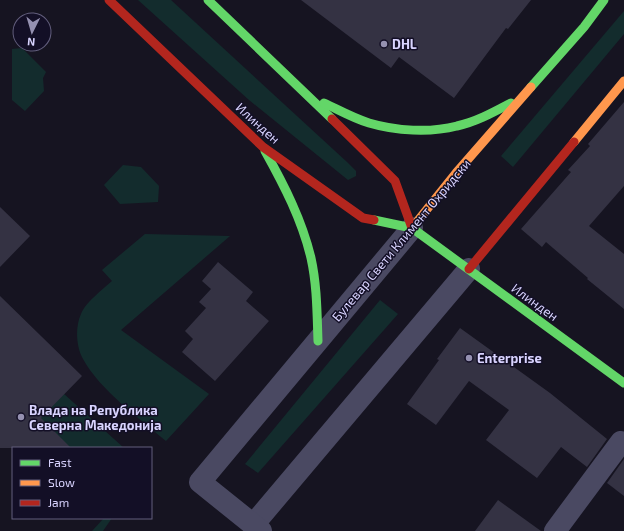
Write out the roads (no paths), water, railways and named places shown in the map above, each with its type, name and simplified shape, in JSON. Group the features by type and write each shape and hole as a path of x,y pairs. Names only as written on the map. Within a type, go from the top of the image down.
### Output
{"street":[{"name":"Илинден","path":"109,0 262,147 363,218 412,228 624,383"},
{"path":"208,0 310,97 395,181 412,228"},
{"name":"Булевар Свети Климент Охридски","path":"257,528 200,482 412,228 456,173 525,96 584,27 604,0"},
{"path":"257,528 624,81"},
{"path":"310,97 370,123 422,130 457,126 485,117 525,96"},
{"path":"262,147 286,189 297,215 308,248 314,276 318,341"},
{"path":"555,531 621,442"}],"place":[{"name":"DHL","path":"384,44"},
{"name":"Enterprise","path":"469,358"},
{"name":"Влада на Република Северна Македонија","path":"21,417"}]}
